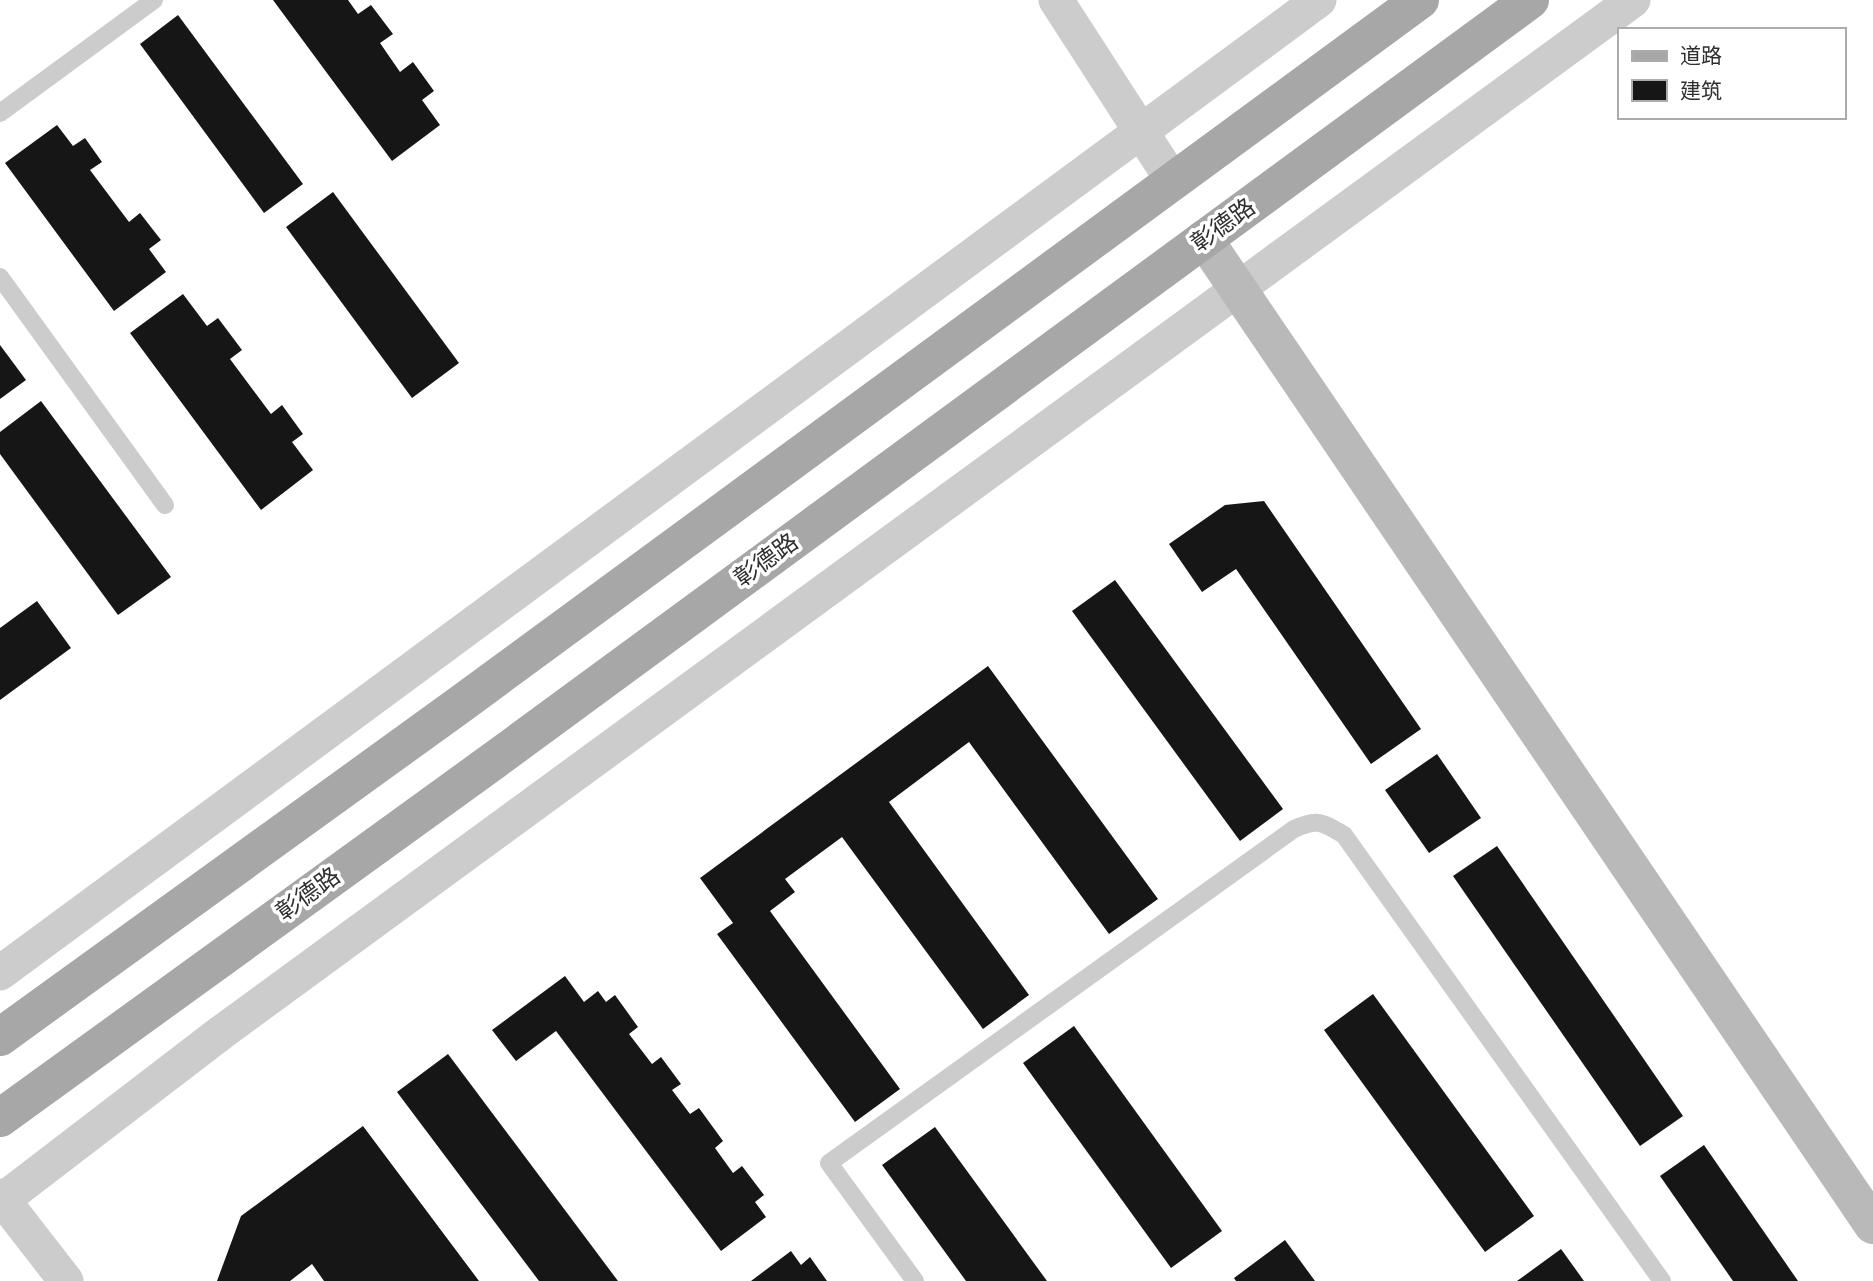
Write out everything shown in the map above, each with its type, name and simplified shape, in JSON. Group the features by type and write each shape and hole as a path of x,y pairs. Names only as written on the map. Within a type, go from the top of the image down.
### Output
{"main road":[{"path":"0,1037 446,714 1420,0"},
{"name":"彰德路","path":"0,1118 496,759 1530,0"}],"street":[{"path":"1056,0 1173,181"},
{"path":"0,973 1319,0"},
{"path":"66,1281 1,1199 222,1032 1633,0"},
{"path":"1204,239 1873,1225"}],"lane":[{"path":"0,113 155,0"},
{"path":"0,277 165,505"},
{"path":"915,1281 830,1163 1283,837 1311,821 1327,825 1344,835 1662,1281"}],"building":[{"path":"273,0 348,0 358,14 371,5 393,34 380,43 400,72 413,62 434,91 422,100 440,125 392,161"},
{"path":"178,15 303,184 264,213 140,44"},
{"path":"57,125 73,146 85,138 102,162 90,170 129,222 140,213 161,240 149,249 166,272 114,311 5,163"},
{"path":"333,192 459,363 412,398 286,227"},
{"path":"183,294 207,326 218,318 242,350 230,359 271,414 282,405 303,434 292,442 313,470 261,510 130,333"},
{"path":"0,345 26,380 0,399"},
{"path":"41,401 171,577 118,615 0,454 0,432"},
{"path":"1264,501 1421,729 1371,764 1236,569 1202,592 1169,544 1225,505"},
{"path":"1115,580 1283,809 1240,841 1072,611"},
{"path":"37,601 71,648 0,700 0,628"},
{"path":"988,666 1158,899 1109,934 969,742 889,802 1029,995 983,1029 842,837 785,879 795,892 770,911 900,1089 855,1122 717,934 733,923 700,878"},
{"path":"1437,754 1481,818 1429,853 1385,790"},
{"path":"1497,846 1683,1116 1640,1146 1453,876"},
{"path":"565,976 584,1002 598,991 606,1002 615,995 638,1027 629,1034 652,1064 661,1057 681,1084 672,1090 690,1114 699,1108 723,1141 715,1148 733,1173 742,1166 764,1195 755,1202 766,1217 721,1251 556,1031 516,1061 492,1030"},
{"path":"1373,994 1534,1216 1485,1252 1324,1030"},
{"path":"1074,1026 1222,1231 1171,1268 1023,1063"},
{"path":"448,1054 618,1281 539,1281 397,1092"},
{"path":"363,1126 479,1281 324,1281 312,1264 290,1281 217,1281 241,1216"},
{"path":"935,1127 1047,1281 966,1281 882,1165"},
{"path":"1704,1145 1798,1281 1733,1281 1660,1176"},
{"path":"1285,1240 1315,1281 1236,1281 1234,1278"},
{"path":"1561,1249 1584,1281 1517,1281"},
{"path":"791,1251 801,1265 810,1257 827,1281 751,1281"}]}
